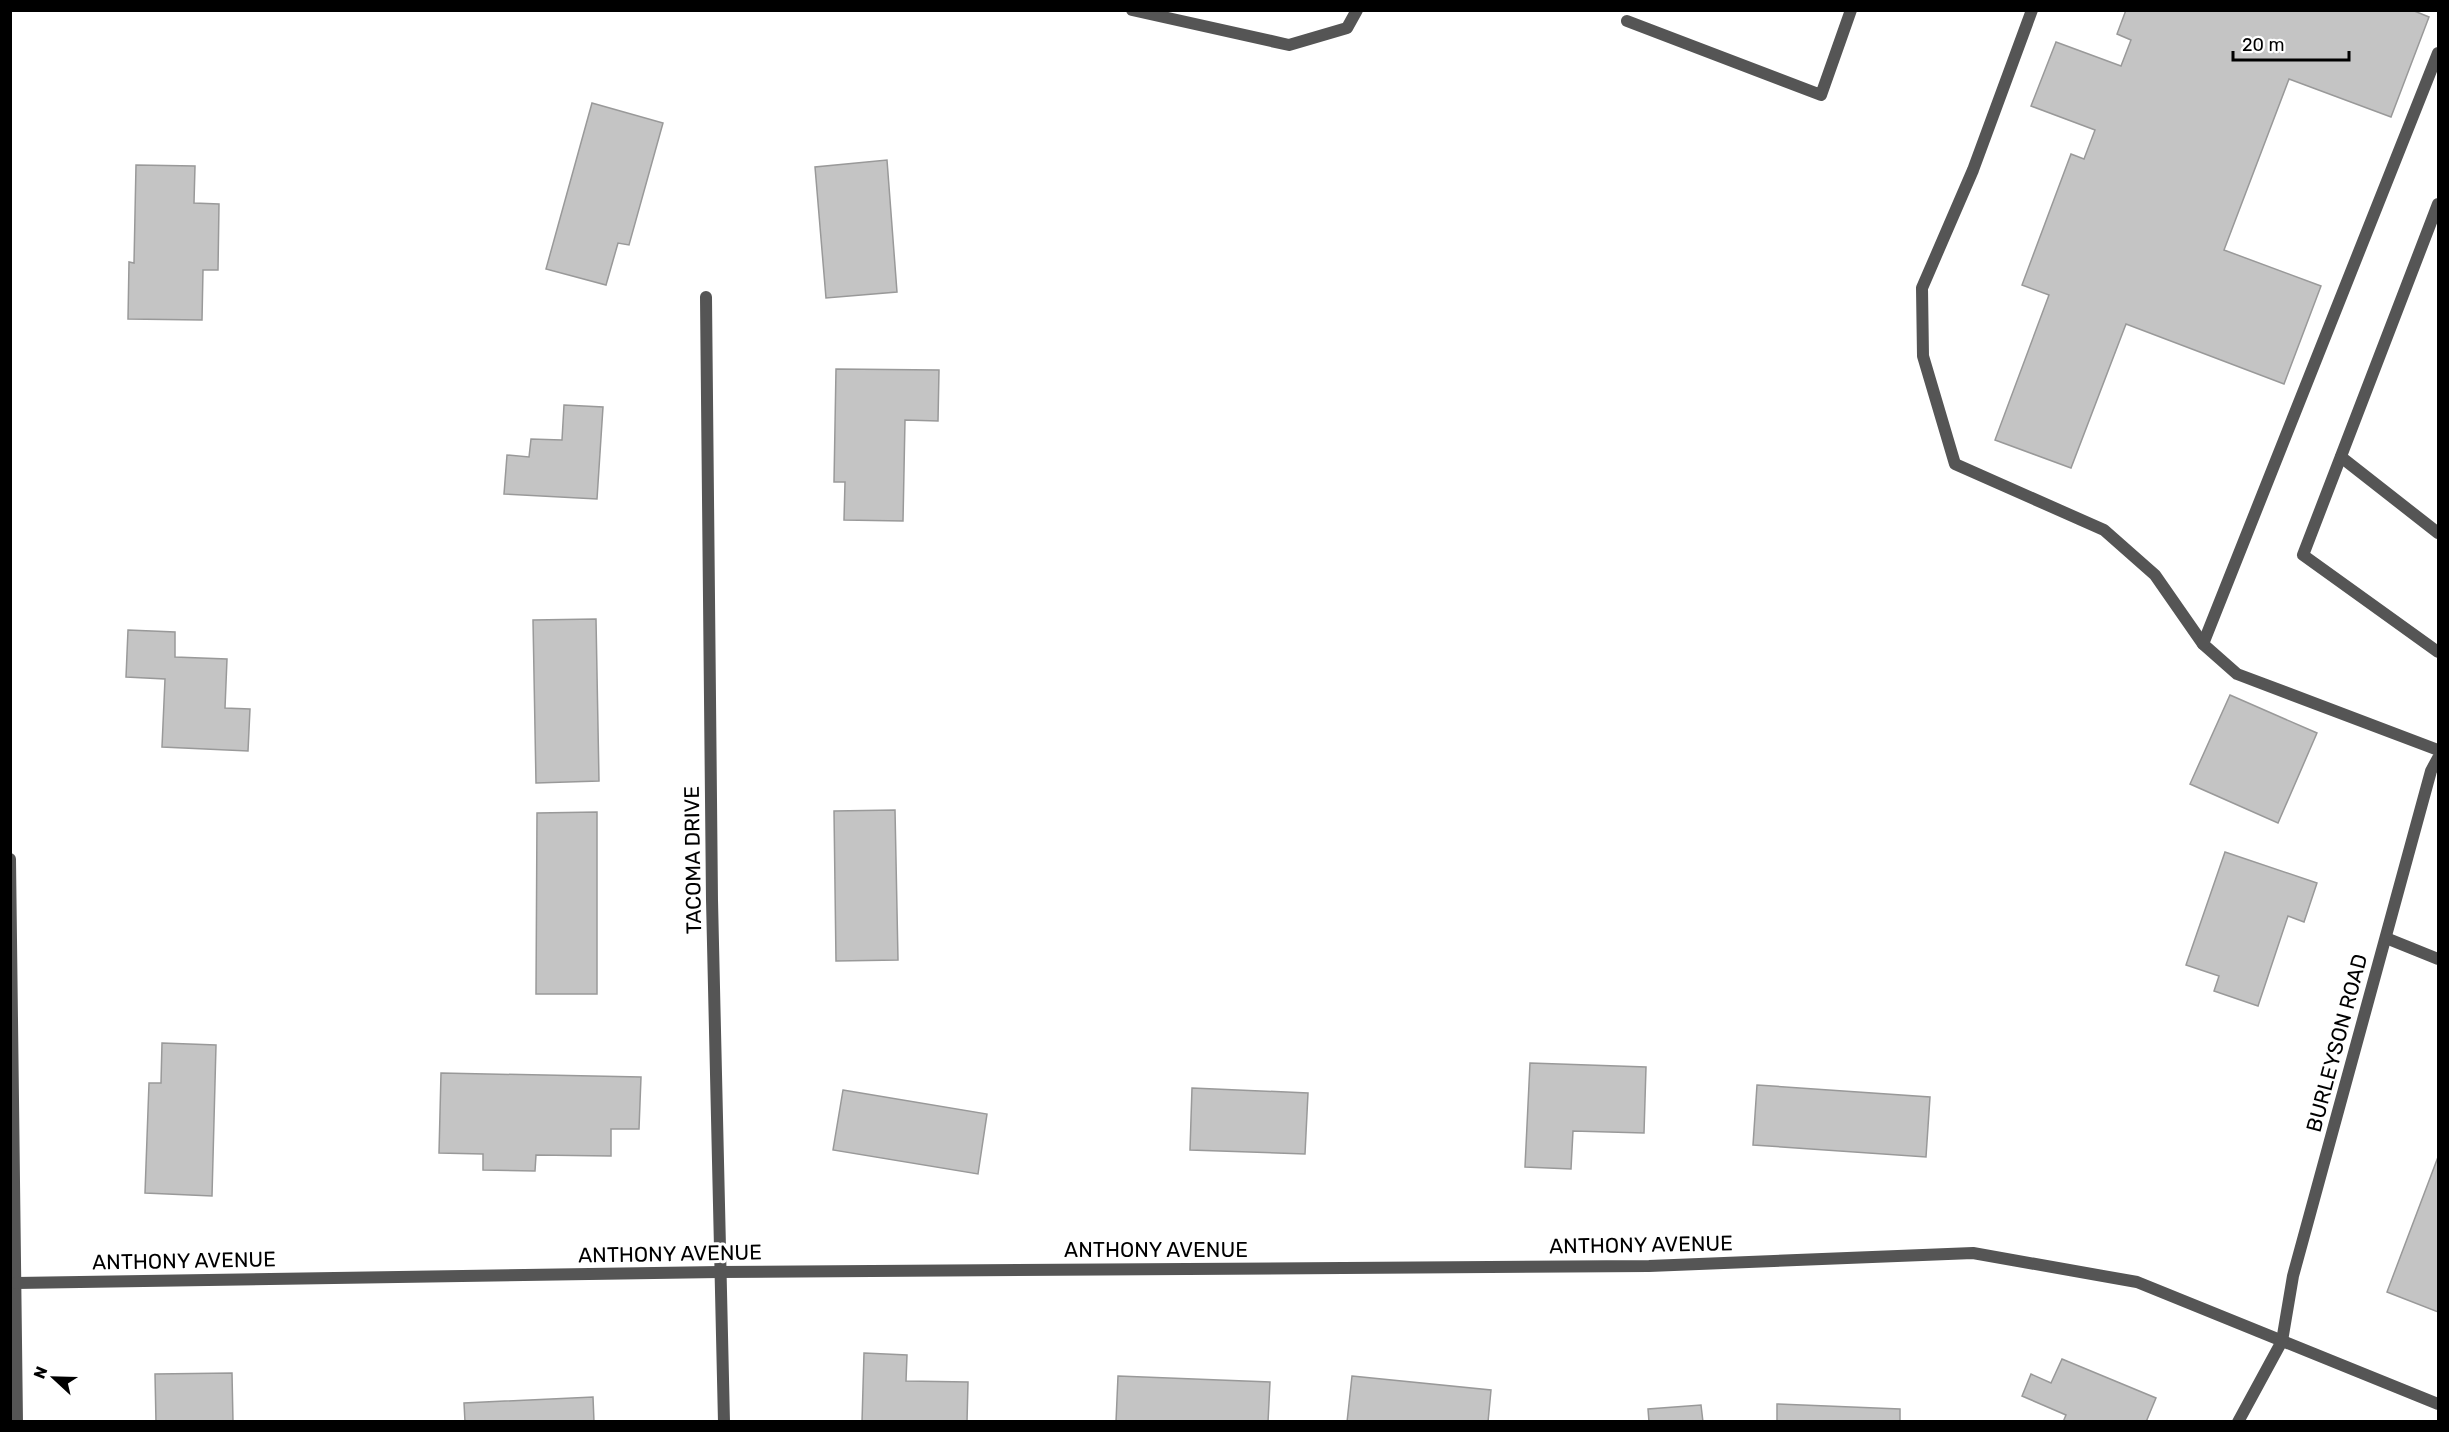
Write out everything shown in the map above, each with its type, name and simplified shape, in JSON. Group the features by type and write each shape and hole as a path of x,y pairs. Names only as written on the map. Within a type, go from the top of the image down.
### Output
{"street":[{"path":"1132,10 1289,45 1347,28 1357,10"},
{"path":"1627,21 1821,95 1851,10"},
{"path":"2032,10 1973,170 1922,288 1923,356 1955,464 2104,530 2155,575 2203,644 2237,674 2439,750"},
{"path":"2203,644 2439,53"},
{"path":"2439,204 2303,555 2439,652"},
{"name":"TACOMA DRIVE","path":"706,297 719,1272 724,1422"},
{"path":"2341,457 2439,532"},
{"name":"BURLEYSON ROAD","path":"2238,1422 2282,1341 2293,1276 2431,771 2439,758"},
{"path":"10,860 17,1422"},
{"path":"2386,938 2439,959"},
{"name":"ANTHONY AVENUE","path":"16,1283 719,1272 1649,1266 1973,1253 2137,1282 2439,1404"}],"building":[{"path":"2126,10 2412,10 2429,17 2391,117 2289,79 2224,250 2321,286 2284,384 2126,324 2071,468 1995,440 2049,295 2022,285 2071,154 2084,159 2095,130 2031,106 2056,42 2121,66 2131,40 2117,34"},
{"path":"592,103 663,123 629,245 618,243 606,285 546,269"},
{"path":"887,160 897,292 826,298 815,167"},
{"path":"136,165 195,166 194,203 219,204 218,270 203,270 202,320 128,319 129,262 134,263"},
{"path":"836,369 939,370 938,421 905,420 903,521 844,520 845,482 834,482"},
{"path":"564,405 603,407 597,499 504,494 507,455 529,457 531,439 562,440"},
{"path":"596,619 599,781 536,783 533,620"},
{"path":"128,630 175,632 175,657 227,659 225,708 250,709 248,751 162,747 165,679 126,677"},
{"path":"2230,695 2317,733 2278,823 2190,784"},
{"path":"895,810 898,960 836,961 834,811"},
{"path":"597,812 597,994 536,994 537,813"},
{"path":"2225,852 2317,883 2304,922 2288,916 2258,1006 2214,991 2219,976 2186,965"},
{"path":"162,1043 216,1045 212,1196 145,1193 149,1083 161,1083"},
{"path":"1530,1063 1646,1067 1644,1133 1573,1131 1571,1169 1525,1167"},
{"path":"441,1073 641,1077 639,1129 611,1129 611,1156 536,1155 535,1171 483,1170 483,1154 439,1153"},
{"path":"1757,1085 1930,1097 1926,1157 1753,1145"},
{"path":"1192,1088 1308,1093 1305,1154 1190,1150"},
{"path":"843,1090 987,1114 978,1174 833,1150"},
{"path":"2438,1157 2438,1312 2387,1292"},
{"path":"864,1353 907,1355 906,1381 968,1382 967,1422 862,1422"},
{"path":"2062,1359 2156,1398 2146,1422 2063,1422 2066,1415 2022,1396 2031,1374 2051,1383"},
{"path":"232,1373 233,1422 156,1422 155,1374"},
{"path":"1118,1376 1270,1382 1268,1422 1116,1422"},
{"path":"1352,1376 1491,1390 1488,1422 1347,1422"},
{"path":"593,1397 594,1422 465,1422 464,1403"},
{"path":"1777,1404 1900,1409 1900,1422 1777,1422"},
{"path":"1701,1405 1703,1422 1649,1422 1648,1409"}]}
